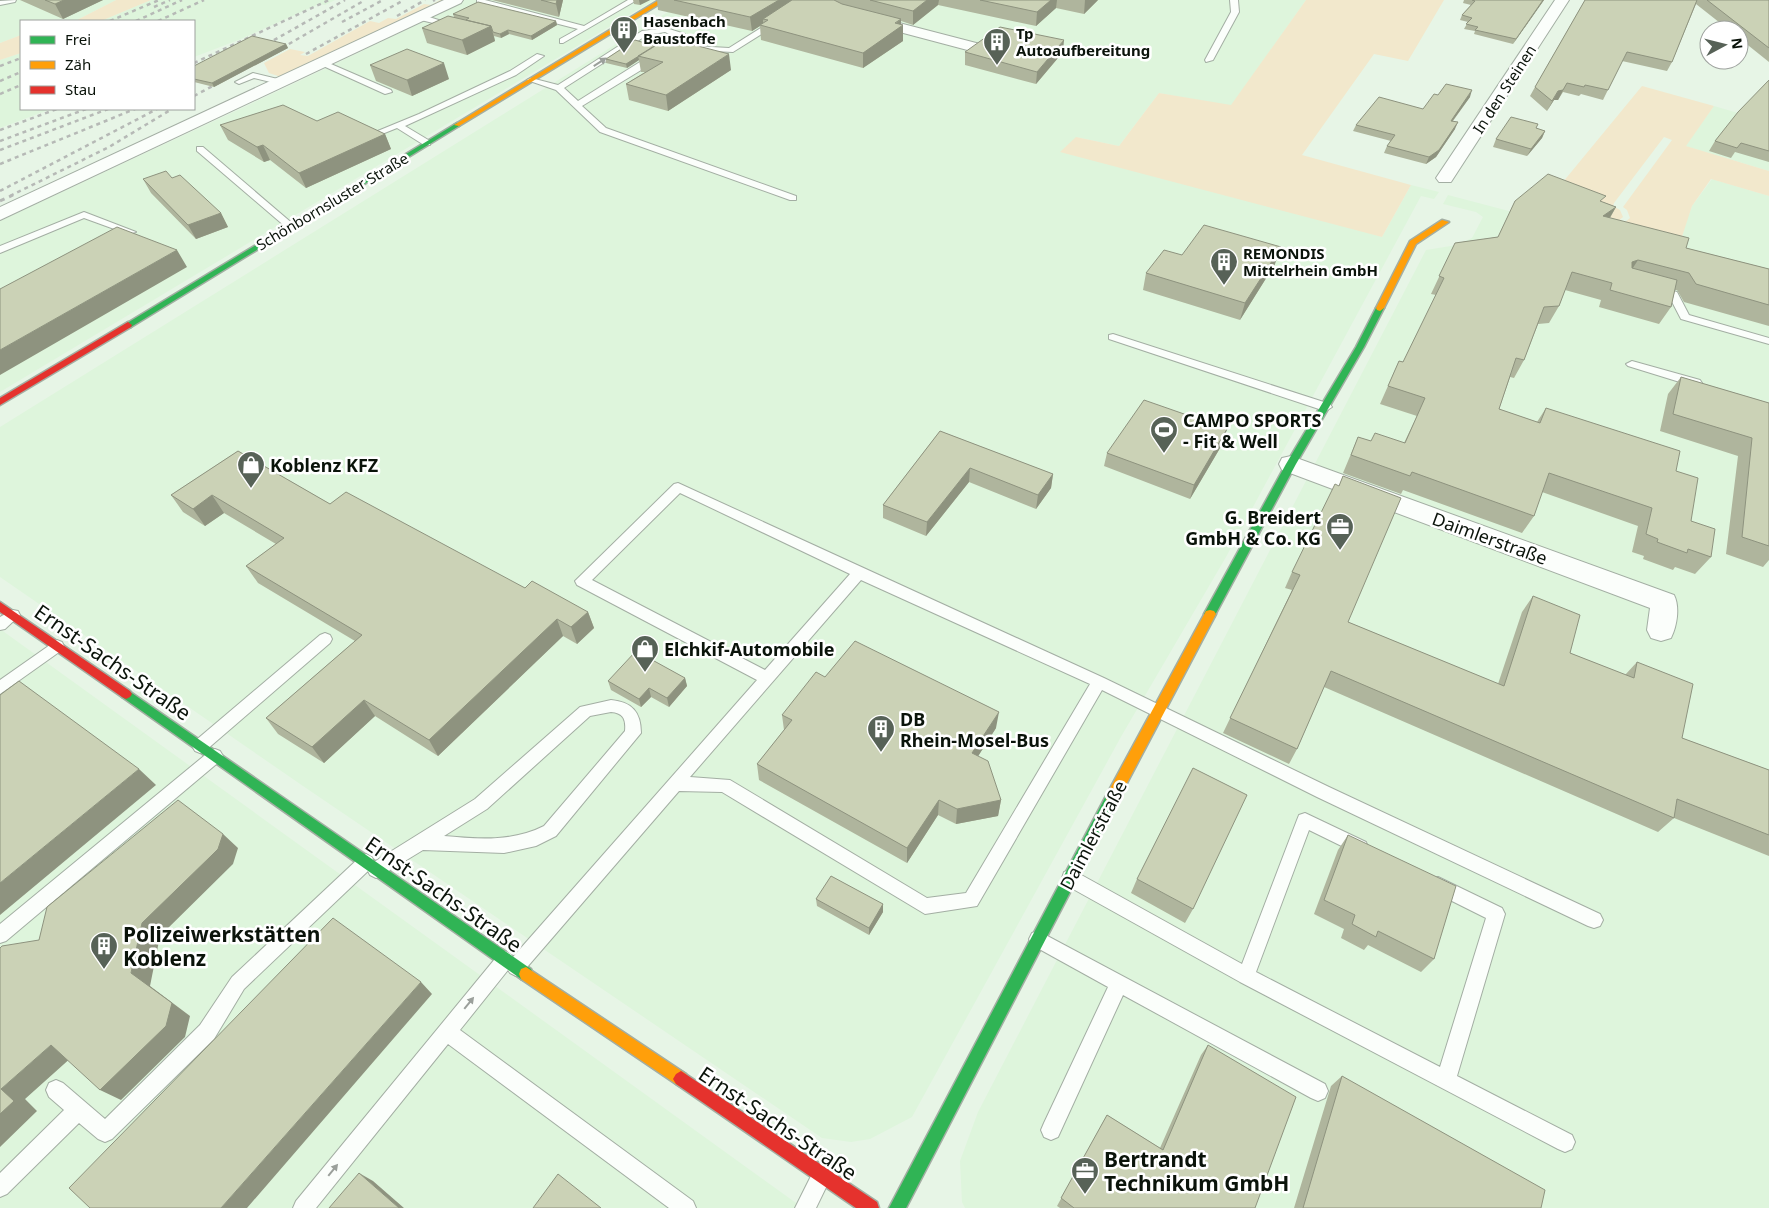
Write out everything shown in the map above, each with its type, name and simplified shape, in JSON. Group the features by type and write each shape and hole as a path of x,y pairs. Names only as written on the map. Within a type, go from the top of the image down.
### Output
{"street":[{"path":"0,214 283,83 456,0"},
{"name":"Schönbornsluster Straße","path":"0,402 663,0"},
{"path":"816,0 848,14 975,47"},
{"name":"In den Steinen","path":"1445,178 1562,0"},
{"name":"Daimlerstraße","path":"896,1208 1158,711 1291,464 1326,408 1360,347 1413,243 1445,222"},
{"name":"Daimlerstraße","path":"1291,464 1664,602 1660,630"},
{"name":"Ernst-Sachs-Straße","path":"0,606 510,964 870,1208"}],"lane":[{"path":"0,3 12,0"},
{"path":"563,41 633,0"},
{"path":"1209,60 1235,12 1234,0"},
{"path":"479,2 584,28"},
{"path":"676,45 730,50 785,15"},
{"path":"420,17 457,28"},
{"path":"559,88 645,33 666,30 678,33 682,39 676,45 576,106"},
{"path":"372,135 513,73 540,56"},
{"path":"324,63 388,92"},
{"path":"240,82 252,75 283,83"},
{"path":"531,80 559,88 603,130 793,198"},
{"path":"398,125 428,143"},
{"path":"200,149 290,226"},
{"path":"0,250 84,215 130,232 122,237"},
{"path":"1645,287 1673,294 1685,317 1769,341"},
{"path":"1113,337 1326,408"},
{"path":"1632,364 1705,385"},
{"path":"767,678 582,581 678,487 859,573 1098,682 1594,920"},
{"path":"303,1208 446,1031 675,784 859,573"},
{"path":"0,625 13,615"},
{"path":"200,746 324,639"},
{"path":"0,688 57,646"},
{"path":"675,784 724,785 925,906 971,900 1098,682"},
{"path":"56,1090 105,1132 206,1032 238,983 371,866 419,842 481,804 585,711 597,707 612,706 623,707 630,712 634,722 633,733 550,831 538,839 519,844 419,842"},
{"path":"0,935 214,756"},
{"path":"1246,976 1305,820 1374,854"},
{"path":"1070,878 1246,976 1565,1142"},
{"path":"1427,880 1496,914 1446,1080"},
{"path":"1038,939 1318,1091"},
{"path":"1051,1130 1119,983"},
{"path":"446,1031 686,1208"},
{"path":"0,1187 79,1109"},
{"path":"805,1208 822,1176"}],"shaded area":[{"path":"0,0 116,0 77,20 20,20 20,35 0,43"},
{"path":"116,0 151,0 103,20 77,20"},
{"path":"151,0 335,0 325,5 319,4 241,39 195,57 195,20 103,20"},
{"path":"440,0 447,0 281,77 269,73 264,63 290,49 305,52 300,55 308,56 370,21 379,23 388,18 396,19 424,4 431,5"},
{"path":"463,0 654,0 0,392 0,221 289,86 427,20"},
{"path":"687,0 1306,0 1231,106 1159,93 1119,146 1076,137 1382,237 1411,185 1439,192 1434,199 1421,196 1226,557 1122,735 912,1117 870,1139 851,1142 822,1138 303,786 0,577 0,427"},
{"path":"1306,0 1444,0 1408,61 1374,54 1302,155 1411,185 1382,237 1060,152 1076,137 1119,146 1159,93 1231,105"},
{"path":"20,35 20,53 0,60 0,43"},
{"path":"20,53 20,110 48,110 0,128 0,60"},
{"path":"1642,86 1714,106 1686,146 1769,171 1769,196 1711,179 1692,206 1677,252 1555,200 1558,188","holes":["1664,137 1672,140 1623,207 1627,210 1630,218 1624,223 1616,223 1623,217 1620,210 1613,206 1614,203"]},
{"path":"1714,106 1769,122 1769,171 1685,146"},
{"path":"1712,179 1769,196 1769,1208 965,1208 962,1202 960,1161 978,1112 1426,250 1457,245 1472,238 1483,217 1476,212 1443,204 1448,195 1535,218 1682,240 1684,227 1692,206"},
{"path":"0,629 803,1208 0,1208"}],"building":[{"path":"45,0 64,0 55,4"},
{"path":"541,0 557,0 556,4"},
{"path":"674,0 779,0 750,17"},
{"path":"792,0 834,0 842,4 901,19 895,23 903,25 863,53 760,25 768,20 763,19"},
{"path":"870,0 927,0 913,11"},
{"path":"980,0 1051,0 1037,12"},
{"path":"1472,0 1543,0 1516,39 1475,30 1478,27 1466,24 1472,18 1462,15 1475,1"},
{"path":"1585,0 1697,0 1672,62 1627,52 1608,90 1567,83 1563,90 1558,91 1552,101 1535,87"},
{"path":"1707,0 1769,0 1769,48 1749,33 1749,20 1733,20"},
{"path":"478,2 556,21 531,36 508,30 500,34 493,32 491,26 466,20 469,18 453,14"},
{"path":"448,16 491,26 462,40 422,28"},
{"path":"1000,27 1064,40 1037,72 965,52"},
{"path":"252,36 286,44 212,83 195,79 195,65"},
{"path":"667,38 729,54 666,95 626,84 663,62 638,56"},
{"path":"635,40 655,46 626,64 606,59"},
{"path":"407,49 444,63 407,80 370,65"},
{"path":"1769,80 1769,151 1741,143 1737,148 1715,141 1738,112"},
{"path":"1446,84 1472,90 1451,121 1458,122 1439,150 1429,157 1387,146 1395,135 1356,125 1379,97 1423,109 1434,94 1438,95"},
{"path":"283,105 317,121 338,112 385,134 299,173 263,145 257,147 220,125"},
{"path":"1511,117 1538,124 1536,128 1545,131 1531,149 1496,139"},
{"path":"166,171 172,178 180,175 221,213 188,225 143,179"},
{"path":"1548,174 1606,196 1600,201 1616,207 1603,216 1689,238 1686,248 1769,269 1769,305 1696,284 1689,273 1638,260 1632,262 1632,268 1677,280 1671,307 1610,290 1612,283 1572,272 1559,306 1544,307 1524,360 1516,358 1499,409 1540,423 1546,408 1680,451 1676,471 1698,478 1691,521 1715,529 1711,557 1688,549 1687,553 1657,542 1658,539 1646,534 1652,508 1549,473 1534,516 1412,472 1410,476 1351,455 1358,437 1371,441 1375,433 1405,443 1425,398 1388,386 1399,361 1403,362 1444,278 1439,276 1455,243 1498,237 1515,201"},
{"path":"1204,225 1281,247 1245,303 1146,273 1164,250 1182,255"},
{"path":"117,227 177,250 0,350 0,289"},
{"path":"1681,377 1769,403 1769,546 1742,537 1752,438 1673,414"},
{"name":"CAMPO SPORTS - Fit & Well","path":"1144,400 1227,429 1194,485 1107,453"},
{"path":"940,431 1053,474 1038,495 970,468 927,522 883,505"},
{"path":"238,451 330,504 346,492 525,588 532,581 588,612 571,627 557,619 429,740 364,700 312,747 266,718 362,635 246,566 284,538 212,495 193,509 171,495"},
{"path":"1343,476 1401,498 1348,622 1504,686 1533,596 1580,615 1570,653 1634,678 1637,662 1693,684 1682,738 1769,770 1769,835 1677,799 1674,818 1331,671 1297,749 1230,718 1300,575 1292,572 1335,484 1339,486"},
{"name":"DB Rhein-Mosel-Bus","path":"855,641 999,712 972,753 988,761 1001,800 957,809 939,800 907,848 757,764 792,720 782,715 816,672 825,677"},
{"name":"Elchkif-Automobile","path":"636,651 685,678 667,698 649,688 639,699 608,681"},
{"path":"19,681 139,769 0,883 0,695"},
{"path":"1193,768 1247,795 1193,909 1137,879"},
{"name":"Polizeiwerkstätten Koblenz","path":"178,800 223,834 218,849 142,923 131,973 172,1003 166,1026 100,1090 51,1045 1,1089 14,1101 0,1114 0,948 2,946 39,940 47,907"},
{"path":"1348,835 1456,886 1434,959 1378,931 1376,937 1352,924 1355,915 1324,900"},
{"path":"831,876 883,904 869,928 816,899"},
{"path":"333,918 421,982 221,1208 90,1208 69,1188"},
{"path":"1208,1045 1296,1097 1255,1208 1074,1208 1061,1198 1107,1115 1163,1150"},
{"path":"1342,1076 1545,1190 1541,1208 1303,1208"},
{"path":"359,1173 399,1208 329,1208"},
{"path":"558,1174 601,1208 533,1208"}],"railway":[{"path":"112,20 159,0"},
{"path":"154,7 170,0"},
{"path":"138,20 182,0"},
{"path":"160,20 204,0"},
{"path":"195,63 329,0"},
{"path":"260,48 345,0"},
{"path":"275,52 365,0"},
{"path":"342,22 383,0"},
{"path":"306,54 404,0"},
{"path":"397,16 425,0"},
{"path":"0,66 20,58"},
{"path":"0,81 20,72"},
{"path":"195,95 222,81"},
{"path":"0,94 20,85"},
{"path":"0,130 54,110"},
{"path":"0,141 83,110"},
{"path":"0,150 105,110"},
{"path":"0,164 133,110"},
{"path":"0,191 155,110"},
{"path":"10,196 109,147 170,110"},
{"path":"0,201 13,195"}],"traffic: fast":[{"path":"128,325 457,125"},
{"path":"1210,614 1291,464 1360,347 1380,308"},
{"path":"126,694 526,974"},
{"path":"897,1208 1112,798"}],"traffic: slow":[{"path":"457,125 663,0"},
{"path":"1380,308 1413,243 1445,222"},
{"path":"1112,798 1210,614"},
{"path":"526,974 681,1079"}],"traffic: jam":[{"path":"0,402 128,325"},
{"path":"0,606 126,694"},
{"path":"681,1079 871,1208"}],"place":[{"name":"Hasenbach Baustoffe","path":"624,54"},
{"name":"Tp Autoaufbereitung","path":"997,66"},
{"name":"REMONDIS Mittelrhein GmbH","path":"1224,286"},
{"name":"CAMPO SPORTS - Fit & Well","path":"1164,454"},
{"name":"Koblenz KFZ","path":"251,489"},
{"name":"G. Breidert GmbH & Co. KG","path":"1340,551"},
{"name":"Elchkif-Automobile","path":"645,673"},
{"name":"DB Rhein-Mosel-Bus","path":"881,753"},
{"name":"Polizeiwerkstätten Koblenz","path":"104,970"},
{"name":"Bertrandt Technikum GmbH","path":"1085,1195"}]}
